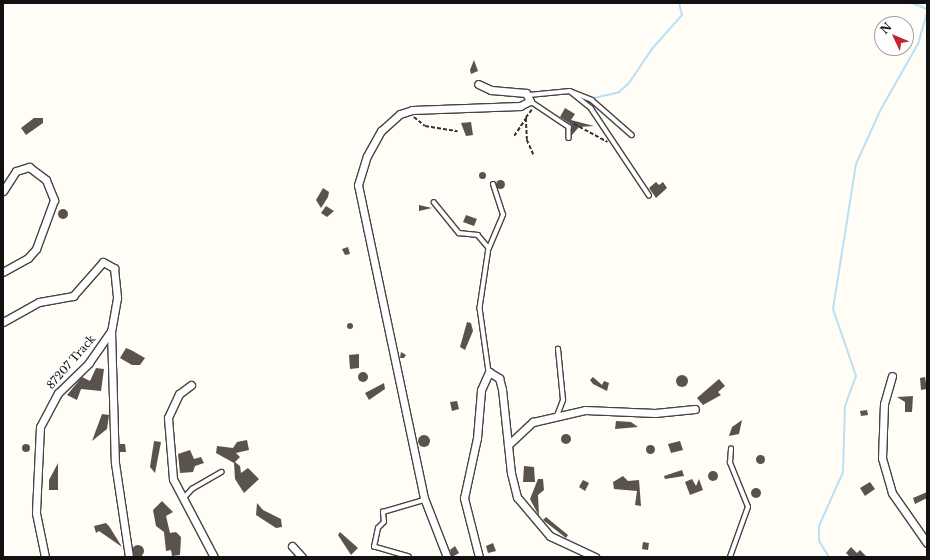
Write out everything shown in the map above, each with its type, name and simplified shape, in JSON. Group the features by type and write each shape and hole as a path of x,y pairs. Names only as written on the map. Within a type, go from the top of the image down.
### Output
{"street":[{"path":"478,84 491,90 532,101"},
{"path":"447,557 424,500 407,407 358,196 361,170 381,131 408,112 520,106 532,101"},
{"path":"3,191 16,171 29,167 46,180 54,200 36,249 28,258 3,272"},
{"name":"87207 Track","path":"3,322 40,302 73,296 100,264 107,261 114,268 118,285 112,330 88,363 58,393 40,427 36,513 45,557"},
{"path":"112,330 115,463 128,557"},
{"path":"479,557 464,498 477,438 481,390 489,372 499,378 502,389 514,488 531,518 561,543 595,557"},
{"path":"892,376 884,404 882,458 892,493 927,543"},
{"path":"190,385 179,394 168,418 173,479 214,557"},
{"path":"508,445 526,426 597,409 655,413 695,409"},
{"path":"292,546 302,557"}],"lane":[{"path":"532,101 570,91 592,100 632,135"},
{"path":"570,91 591,108 615,143 631,173 649,195"},
{"path":"532,101 569,126 569,138"},
{"path":"489,372 480,308 489,248 503,215 493,185"},
{"path":"434,202 459,233 478,235 489,248"},
{"path":"556,418 563,400 558,349"},
{"path":"730,557 748,507 730,463 731,449"},
{"path":"183,499 192,489 222,472"},
{"path":"409,557 374,547 378,528 384,522 383,512 424,500"}],"path":[{"path":"514,136 526,118 532,101"},
{"path":"408,112 425,126 458,131"},
{"path":"526,118 527,140 534,156"},
{"path":"569,126 573,123 602,142 615,143"}],"building":[{"path":"474,60 478,71 471,74 470,70"},
{"path":"565,108 575,114 571,120 594,126 579,127 572,135 572,125 560,117"},
{"path":"34,118 43,118 43,123 26,135 21,128"},
{"path":"471,122 473,135 466,136 461,123"},
{"path":"482,171 485,172 485,178 482,179 479,178 478,175 479,172"},
{"path":"500,179 505,184 500,189 495,184"},
{"path":"656,182 659,185 663,182 667,188 656,198 649,188"},
{"path":"323,188 329,192 328,197 321,208 316,200"},
{"path":"419,205 432,208 419,211"},
{"path":"326,206 334,211 327,217 321,213"},
{"path":"63,209 68,214 63,219 58,214"},
{"path":"466,215 477,219 474,226 463,222"},
{"path":"348,247 350,254 345,255 342,249"},
{"path":"467,322 471,323 473,331 465,350 460,347"},
{"path":"350,323 353,326 350,329 347,326"},
{"path":"126,348 145,358 140,365 132,365 120,358"},
{"path":"401,352 406,355 404,358 400,358"},
{"path":"359,354 359,368 350,369 349,355"},
{"path":"96,368 104,369 101,391 81,389 77,400 67,395 82,377 90,381"},
{"path":"361,372 365,372 367,373 367,381 361,382 358,379 358,375"},
{"path":"682,375 686,377 688,381 686,385 682,387 678,385 676,381 678,377"},
{"path":"593,377 602,385 604,381 609,383 607,391 593,384 590,380"},
{"path":"925,377 927,389 921,390 920,378"},
{"path":"719,379 725,386 718,392 721,395 703,405 697,398"},
{"path":"384,383 385,389 369,400 365,393"},
{"path":"913,396 912,412 905,412 905,402 897,397"},
{"path":"457,401 459,409 452,411 450,402"},
{"path":"867,410 868,415 861,416 860,411"},
{"path":"102,414 109,415 107,429 92,441"},
{"path":"742,420 739,434 729,436 732,427"},
{"path":"616,421 631,422 638,427 615,429"},
{"path":"564,434 568,434 570,435 570,443 564,444 561,441 561,437"},
{"path":"422,435 426,435 430,441 426,447 422,447 418,443 418,439"},
{"path":"247,440 249,450 236,453 240,457 235,462 240,466 241,473 248,468 259,479 244,493 235,479 234,463 216,453 217,446 233,448 237,442"},
{"path":"154,441 161,442 155,473 150,467"},
{"path":"680,441 683,450 671,453 668,444"},
{"path":"26,444 29,445 29,451 26,452 23,451 22,448 23,445"},
{"path":"119,444 125,444 126,452 120,452"},
{"path":"650,444 655,449 650,454 645,449"},
{"path":"190,450 194,459 201,457 204,463 195,466 193,472 180,473 178,454"},
{"path":"760,454 765,459 760,464 755,459"},
{"path":"58,463 58,490 49,490 49,480"},
{"path":"524,466 534,467 535,482 523,482"},
{"path":"682,470 684,476 665,479 664,476"},
{"path":"711,471 715,471 718,476 715,481 711,481 708,478 708,474"},
{"path":"623,476 628,481 639,480 641,506 635,505 637,491 614,489 613,482"},
{"path":"538,479 543,479 544,490 538,495 539,516 530,499"},
{"path":"692,479 696,486 699,479 703,490 690,495 685,482"},
{"path":"583,480 589,483 585,491 579,487"},
{"path":"870,482 875,489 865,496 860,488"},
{"path":"754,488 758,488 760,489 760,497 754,498 751,495 751,491"},
{"path":"927,492 927,498 915,504 913,498"},
{"path":"162,501 173,512 166,516 170,533 176,532 181,537 180,555 172,556 171,550 166,551 164,532 156,526 153,510"},
{"path":"257,503 263,510 281,519 282,527 276,528 256,515"},
{"path":"546,517 568,535 566,538 543,520"},
{"path":"106,523 122,547 99,531 96,533 94,526"},
{"path":"340,532 358,548 351,555 338,535"},
{"path":"643,542 649,543 648,550 642,549"},
{"path":"493,543 496,551 488,553 486,546"},
{"path":"138,545 142,547 144,551 142,555 138,557 134,555 132,551 134,547"},
{"path":"455,546 459,553 452,557 450,550"},
{"path":"851,547 857,553 860,550 867,557 850,557 846,553"}],"waterway":[{"path":"594,98 619,92 629,83 651,50 682,15 679,3"},
{"path":"912,3 927,9"},
{"path":"829,557 819,541 819,526 843,472 845,406 856,376 833,309 856,164 881,109 918,44 927,13"}]}
